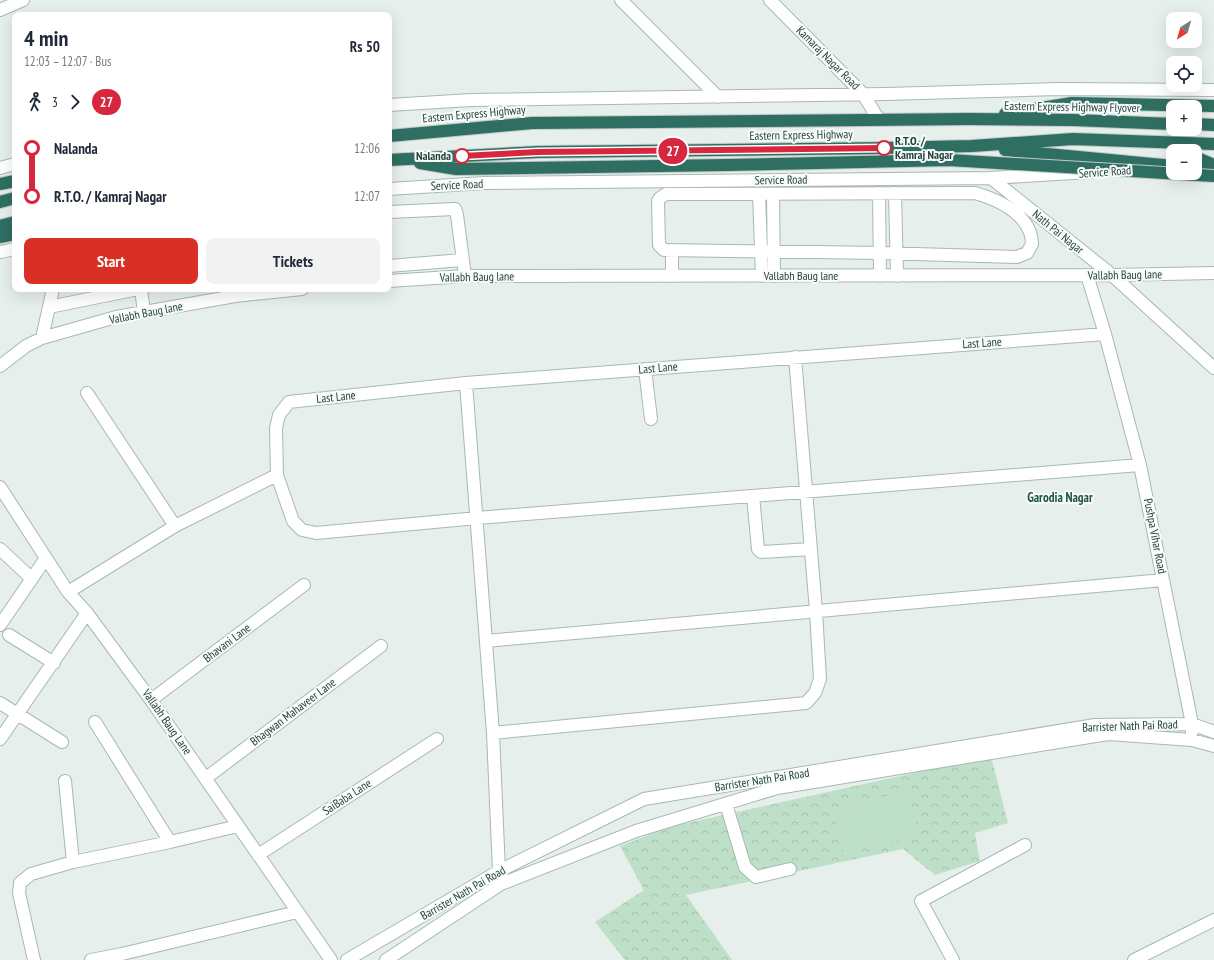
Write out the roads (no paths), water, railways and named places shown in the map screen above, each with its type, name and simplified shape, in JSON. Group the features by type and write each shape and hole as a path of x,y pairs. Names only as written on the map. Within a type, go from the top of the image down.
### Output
{"highway":[{"path":"970,119 1072,103 1214,106"},
{"name":"Eastern Express Highway","path":"392,136 532,123 970,119"},
{"name":"Eastern Express Highway Flyover","path":"970,119 1073,120 1166,124"},
{"path":"1202,124 1214,125"},
{"name":"Eastern Express Highway","path":"393,160 538,152 972,146 1073,139 1214,144"},
{"path":"1158,142 1166,145"},
{"path":"972,146 1166,166"},
{"path":"393,160 456,170 518,167 726,165 949,160 1214,176"},
{"path":"1202,160 1214,165"},
{"path":"1202,168 1214,168"},
{"path":"0,184 12,181"},
{"path":"0,202 12,199"},
{"path":"0,226 12,223"},
{"path":"0,238 12,235"}],"street":[{"path":"0,10 23,0"},
{"path":"621,0 718,96"},
{"name":"Kamaraj Nagar Road","path":"770,0 863,94 879,120"},
{"path":"392,105 471,100 863,94 1058,89 1214,90"},
{"path":"0,168 12,165"},
{"name":"Service Road","path":"392,189 484,183 991,178 1166,167"},
{"name":"Nath Pai Nagar","path":"991,178 1112,275 1214,368"},
{"path":"880,193 880,276"},
{"path":"880,193 975,193 992,198 1010,208 1023,220 1030,232 1032,244 1027,252 1017,257 896,253 664,250 659,246 658,201 666,194 880,193"},
{"path":"895,193 897,276"},
{"path":"759,194 761,251 768,276"},
{"path":"768,276 773,251 773,194"},
{"path":"392,212 455,209 465,276"},
{"path":"0,252 12,250"},
{"path":"672,250 672,276"},
{"path":"993,276 994,256"},
{"path":"392,266 462,260"},
{"name":"Vallabh Baug lane","path":"392,281 465,276 993,276 1214,272"},
{"name":"Pushpa Vihar Road","path":"1087,275 1105,334 1140,465 1192,724 1192,740"},
{"path":"42,338 51,292"},
{"path":"48,307 125,292"},
{"path":"141,292 144,312"},
{"name":"Vallabh Baug lane","path":"0,366 26,346 42,338 116,317 234,292"},
{"name":"Last Lane","path":"1105,334 466,383 289,402 279,415 276,428 277,475 293,521 302,530 316,533 477,518 1140,465"},
{"path":"493,733 806,703 815,693 820,679 816,611 795,357"},
{"path":"645,369 651,419"},
{"path":"466,383 493,733 501,877"},
{"path":"87,393 175,526"},
{"path":"68,592 175,526 277,475"},
{"name":"Vallabh Baug Lane","path":"0,487 68,592 87,613 151,700 331,960"},
{"path":"753,496 759,551 811,549"},
{"path":"0,549 32,579"},
{"path":"0,625 46,558"},
{"path":"486,640 1163,580"},
{"name":"Bhavani Lane","path":"151,700 304,585"},
{"path":"0,739 54,663 87,613"},
{"path":"9,635 54,663"},
{"name":"Bhagwan Mahaveer Lane","path":"206,778 380,646"},
{"path":"0,703 62,742"},
{"path":"95,722 170,842"},
{"name":"Barrister Nath Pai Road","path":"347,960 644,799 1095,725 1192,724 1214,732"},
{"path":"386,960 501,877 636,831 777,788 1108,734 1192,740 1214,746"},
{"name":"SaiBaba Lane","path":"258,855 437,739"},
{"path":"65,781 73,862"},
{"path":"726,804 745,867 756,877 790,869"},
{"path":"34,960 19,893 20,883 31,874 73,862 238,826"},
{"path":"954,960 921,901 1025,844"},
{"path":"91,960 297,912"},
{"path":"1134,960 1214,920"}],"place":[{"name":"R.T.O. / Kamraj Nagar","path":"884,148"},
{"name":"Nalanda","path":"462,156"}],"district":[{"name":"Garodia Nagar","path":"1060,497"}]}
